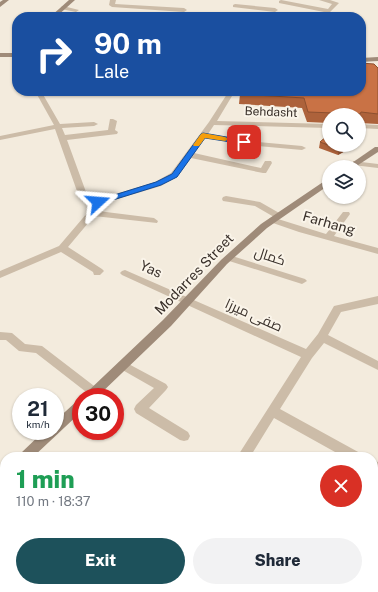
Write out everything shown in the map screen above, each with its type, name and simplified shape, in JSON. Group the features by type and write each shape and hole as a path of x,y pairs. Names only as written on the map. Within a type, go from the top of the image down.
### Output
{"main road":[{"path":"59,12 72,0"},
{"path":"0,55 12,55"},
{"path":"366,60 378,60"},
{"path":"361,160 378,149"},
{"name":"Modarres Street","path":"98,388 167,323 229,258 275,218 322,186"},
{"path":"64,420 72,413"},
{"path":"30,452 43,440"}],"street":[{"path":"113,0 112,5 184,10"},
{"path":"235,6 275,10 282,1 329,11 336,3 322,0"},
{"path":"63,8 76,10"},
{"path":"164,8 164,12"},
{"path":"41,96 58,126 82,194 93,198 98,202"},
{"path":"0,275 62,248 92,213 98,202 158,184 174,175 212,123 229,96"},
{"path":"62,138 113,132 113,120"},
{"name":"Behdasht","path":"212,123 322,126"},
{"path":"0,137 58,126 94,124"},
{"path":"366,126 378,127"},
{"path":"203,135 258,144 302,148"},
{"path":"189,155 216,159 236,166 263,171 268,163"},
{"path":"366,166 378,166"},
{"name":"Farhang","path":"226,199 257,204 275,218 328,237 377,249"},
{"path":"92,213 154,221"},
{"path":"328,237 346,214"},
{"path":"62,248 98,271 97,273"},
{"name":"کمال","path":"229,258 302,281"},
{"name":"Yas","path":"125,273 188,301"},
{"path":"245,452 308,355 322,337 338,309 378,300"},
{"name":"صفی میرزا","path":"188,301 308,355"},
{"path":"0,336 8,336 23,348 38,349 85,388"},
{"path":"322,337 378,366"},
{"path":"123,365 162,387 140,409 184,436"},
{"path":"273,411 347,452"}],"building":[{"path":"366,63 374,64 378,68 378,114 366,113 366,108 322,108 322,113 308,112 304,98 272,96 366,96"}],"slow traffic":[{"path":"196,145 203,135 225,139"}],"route":[{"path":"98,202 126,192 158,184 174,175 203,135 244,142"}]}
